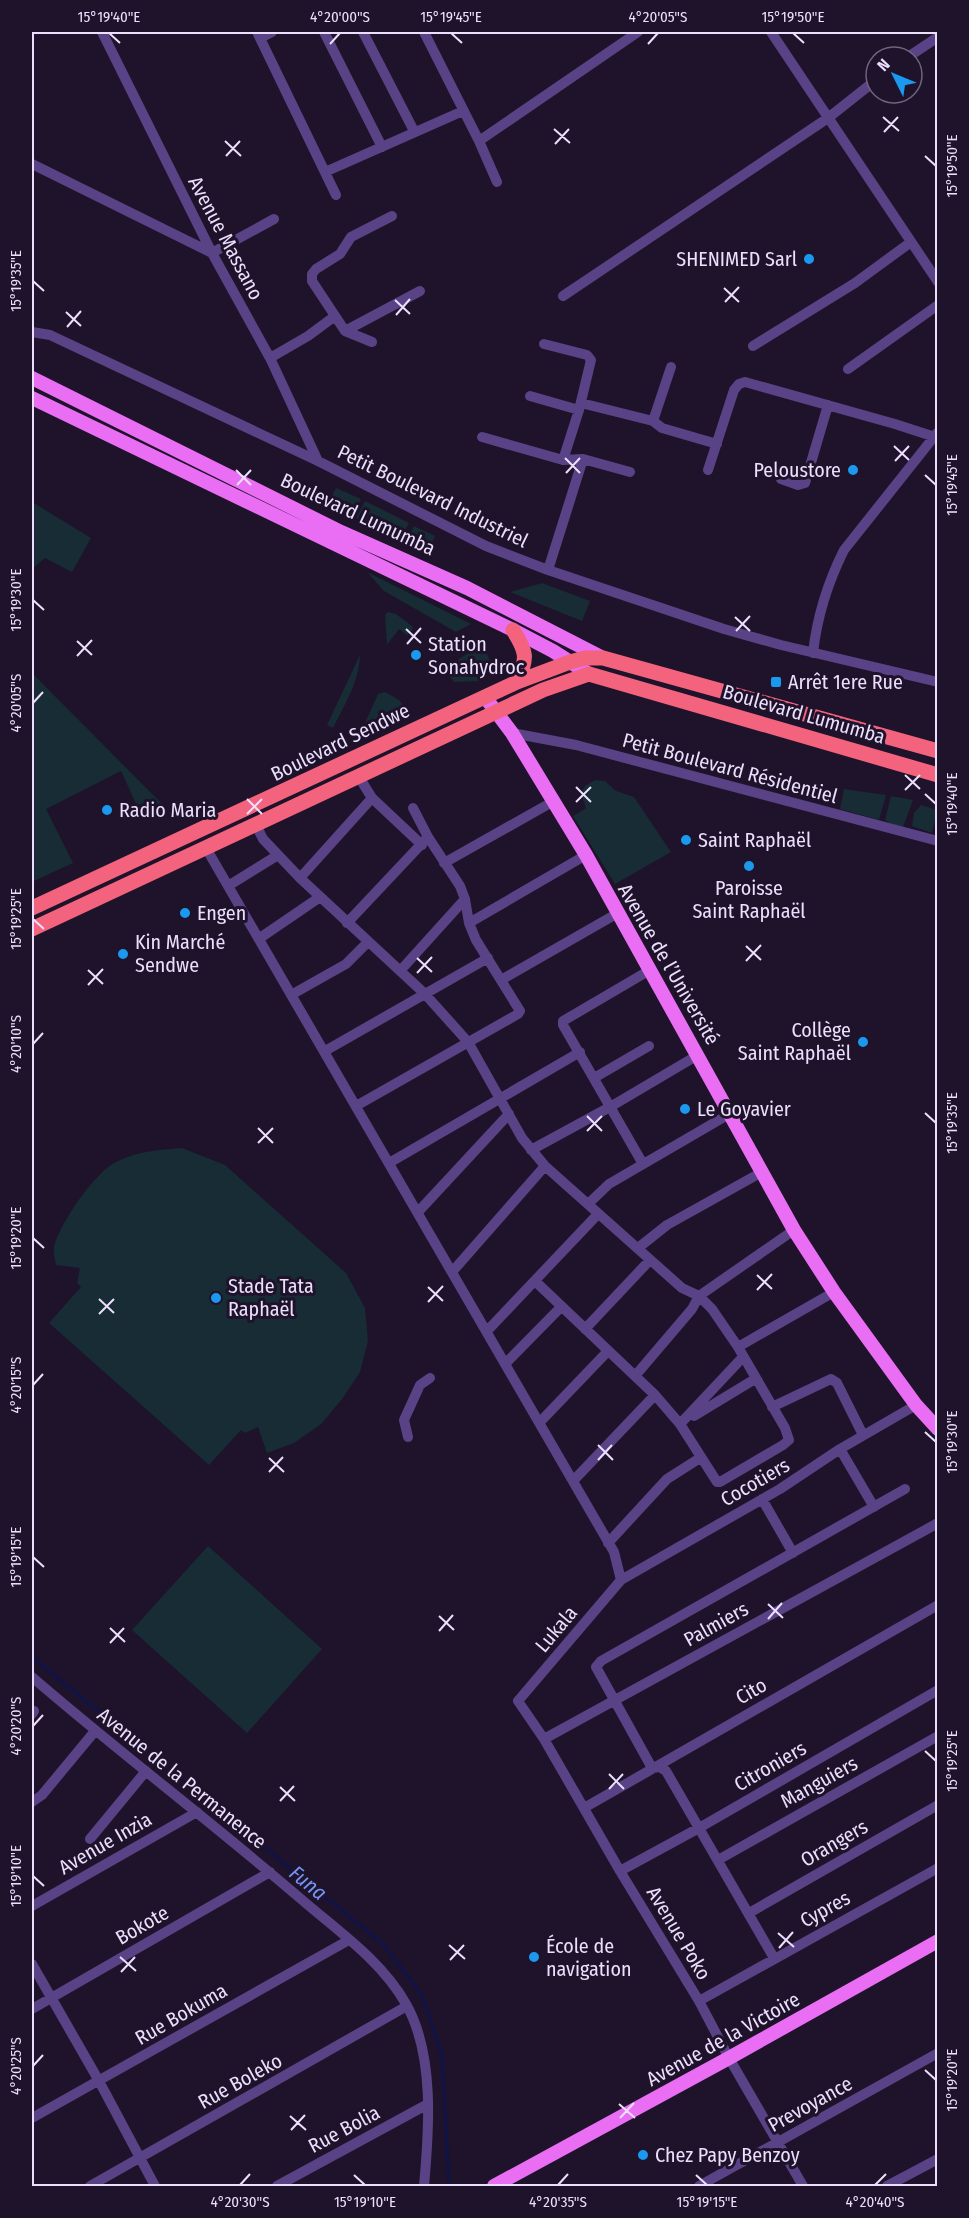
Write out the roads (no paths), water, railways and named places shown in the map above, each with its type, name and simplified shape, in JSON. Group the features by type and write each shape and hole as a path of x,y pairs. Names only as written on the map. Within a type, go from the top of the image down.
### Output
{"highway":[{"path":"513,630 526,656 524,668 517,682"},
{"name":"Boulevard Lumumba","path":"570,662 585,658 603,658 938,751"},
{"name":"Boulevard Sendwe","path":"32,908 517,682 570,662"},
{"name":"Boulevard Lumumba","path":"589,674 938,775"},
{"name":"Boulevard Sendwe","path":"32,929 543,690 589,674"}],"main road":[{"name":"Boulevard Lumumba","path":"32,378 317,520 519,613 603,658"},
{"name":"Boulevard Lumumba","path":"32,398 513,630 589,674"},
{"name":"Avenue de l’Université","path":"485,697 512,732 586,855 794,1230 911,1409 937,1429"},
{"name":"Avenue de la Victoire","path":"494,2187 938,1941"}],"street":[{"name":"Avenue Massano","path":"102,32 212,253 270,358 318,461"},
{"path":"272,32 258,35 336,195"},
{"path":"324,32 382,147"},
{"path":"363,32 414,131"},
{"path":"424,32 479,141 497,183"},
{"path":"479,141 638,32"},
{"path":"771,32 938,282"},
{"path":"924,46 938,37"},
{"path":"563,296 828,118 864,90"},
{"path":"325,172 463,111"},
{"path":"32,164 212,253 274,219"},
{"path":"372,342 345,331 312,281 312,274 340,254 351,237 392,216"},
{"path":"753,346 855,283 911,242"},
{"path":"345,331 420,291"},
{"path":"848,369 938,305"},
{"path":"270,358 308,336 335,316"},
{"name":"Petit Boulevard Industriel","path":"32,332 50,335 318,461 486,546 548,570 724,629 938,682"},
{"path":"544,344 587,355 591,360 580,407 563,460"},
{"path":"653,421 671,367"},
{"path":"708,470 734,390 739,384 745,382 936,435 844,549 834,570 824,602 813,652"},
{"path":"530,396 653,421 662,428 717,444"},
{"path":"782,479 798,485 805,483 828,405"},
{"path":"482,437 563,460 583,459 630,472"},
{"path":"548,570 583,459"},
{"name":"Petit Boulevard Résidentiel","path":"512,732 576,745 938,842"},
{"path":"356,1106 520,1011 476,939 469,923 460,886 425,841 372,798 359,777"},
{"path":"300,878 372,798"},
{"path":"444,863 554,801"},
{"path":"413,808 425,841"},
{"path":"256,825 264,839 300,878 425,994 468,1042 531,1150 545,1166 682,1288 699,1296 712,1309 741,1352 789,1437 783,1445 720,1482 714,1480 680,1424 655,1395 536,1282"},
{"path":"347,923 425,841"},
{"path":"206,848 614,1552 621,1580"},
{"path":"228,886 278,855"},
{"path":"469,923 586,855"},
{"path":"260,938 320,897"},
{"path":"400,970 465,899"},
{"path":"501,980 618,913"},
{"path":"291,995 346,964 368,942"},
{"path":"325,1051 488,958"},
{"path":"643,1164 563,1026 563,1022 650,970"},
{"path":"594,1078 649,1046"},
{"path":"389,1163 580,1052"},
{"path":"531,1150 698,1055"},
{"path":"588,1204 609,1184 731,1113"},
{"path":"418,1212 509,1114"},
{"path":"452,1272 545,1166"},
{"path":"638,1248 667,1226 762,1172"},
{"path":"488,1331 598,1214"},
{"path":"635,1376 687,1315 699,1296 794,1230"},
{"path":"585,1329 650,1260"},
{"path":"680,1424 741,1352 834,1292"},
{"path":"506,1363 561,1306"},
{"path":"540,1422 608,1351"},
{"path":"408,1437 404,1420 420,1384 430,1378"},
{"path":"680,1424 755,1379"},
{"path":"772,1407 831,1379 837,1383 863,1435"},
{"path":"573,1481 655,1395"},
{"name":"Cocotiers","path":"621,1580 762,1499 863,1435 911,1409"},
{"path":"840,1449 874,1508"},
{"path":"608,1543 667,1479 700,1458"},
{"path":"774,1958 666,1771 660,1767 652,1768 596,1667 598,1663 905,1489"},
{"path":"762,1499 793,1553"},
{"name":"Palmiers","path":"544,1739 938,1523"},
{"name":"Lukala","path":"518,1701 621,1580"},
{"name":"Cito","path":"584,1808 938,1605"},
{"name":"Avenue de la Permanence","path":"32,1677 94,1731 270,1872 376,1964 407,2006 422,2045 428,2104 424,2187"},
{"name":"Citroniers","path":"620,1871 938,1690"},
{"name":"Avenue Poko","path":"518,1701 544,1739 620,1871 699,2001 803,2187"},
{"path":"32,1802 42,1795 94,1731"},
{"name":"Manguiers","path":"718,1860 938,1736"},
{"name":"Avenue Inzia","path":"90,1839 146,1771"},
{"name":"Orangers","path":"749,1913 938,1805"},
{"name":"Avenue Inzia","path":"32,1906 197,1812"},
{"name":"Cypres","path":"699,2001 938,1868"},
{"name":"Bokote","path":"32,2009 270,1872"},
{"name":"Rue Bokuma","path":"32,2118 349,1940"},
{"path":"32,1964 99,2081 155,2187"},
{"name":"Rue Boleko","path":"90,2187 407,2006"},
{"name":"Prevoyance","path":"699,2187 938,2053"},
{"name":"Rue Bolia","path":"277,2187 428,2104"},
{"path":"887,2187 938,2159"}],"waterway":[{"name":"Funa","path":"32,1657 383,1944 422,1995 442,2055 449,2186"}],"place":[{"name":"SHENIMED Sarl","path":"809,259"},
{"name":"Peloustore","path":"853,470"},
{"name":"Station Sonahydroc","path":"416,655"},
{"name":"Arrêt 1ere Rue","path":"776,682"},
{"name":"Radio Maria","path":"107,810"},
{"name":"Saint Raphaël","path":"686,840"},
{"name":"Paroisse Saint Raphaël","path":"749,866"},
{"name":"Engen","path":"185,913"},
{"name":"Kin Marché Sendwe","path":"123,954"},
{"name":"Collège Saint Raphaël","path":"863,1042"},
{"name":"Le Goyavier","path":"685,1109"},
{"name":"Stade Tata Raphaël","path":"216,1298"},
{"name":"École de navigation","path":"534,1957"},
{"name":"Chez Papy Benzoy","path":"643,2155"}]}
